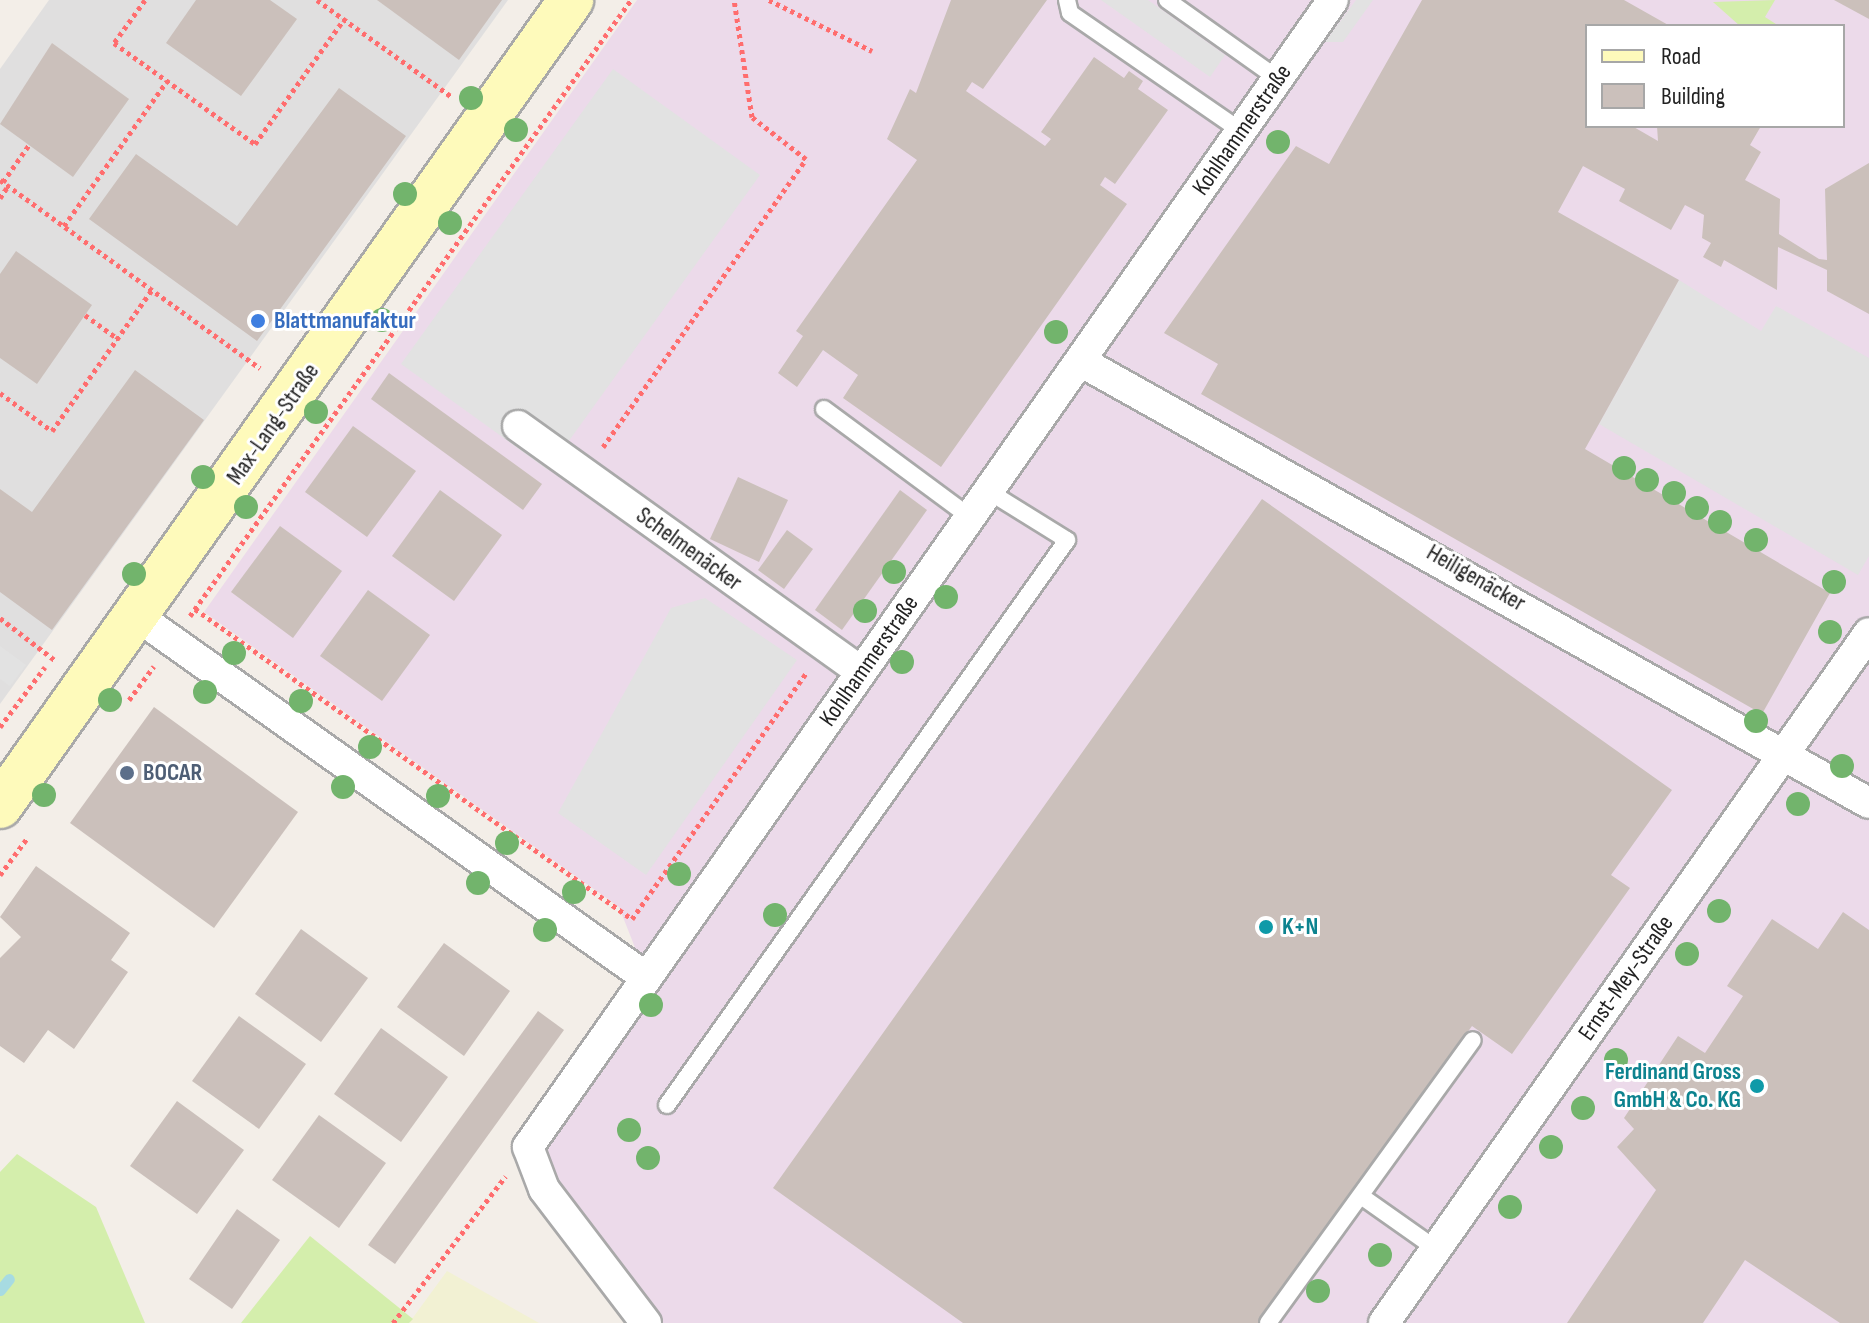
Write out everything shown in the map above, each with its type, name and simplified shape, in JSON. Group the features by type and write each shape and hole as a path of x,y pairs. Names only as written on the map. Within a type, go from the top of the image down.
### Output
{"main road":[{"name":"Max-Lang-Straße","path":"19,814 137,616 571,0"}],"street":[{"name":"Kohlhammerstraße","path":"528,1147 1333,0"},
{"name":"Heiligenäcker","path":"1080,361 1869,803"},
{"name":"Schelmenäcker","path":"518,426 861,672"},
{"path":"137,616 647,978"},
{"name":"Ernst-Mey-Straße","path":"1384,1323 1869,633"},
{"path":"528,1147 544,1189 646,1323"}],"lane":[{"path":"1067,0 1070,13 1241,131"},
{"path":"1167,0 1278,79"},
{"path":"824,409 970,517"},
{"path":"667,1105 1067,540 988,491"},
{"path":"1268,1323 1473,1040"},
{"path":"1361,1196 1436,1249"}],"path":[{"path":"145,0 114,43 255,144 344,19"},
{"path":"317,0 452,97"},
{"path":"121,710 631,0"},
{"path":"606,489 603,447 806,159 752,117 734,0"},
{"path":"769,0 872,51"},
{"path":"64,226 167,81"},
{"path":"0,198 4,183 29,145"},
{"path":"4,183 260,368"},
{"path":"0,393 52,431 152,290"},
{"path":"85,315 118,339"},
{"path":"195,609 632,919 825,646"},
{"path":"0,618 53,656 0,727"},
{"path":"0,875 19,814"},
{"path":"393,1323 528,1147"}],"shaded area":[{"path":"49,0 508,0 0,704 0,69"},
{"path":"637,0 1869,0 1869,1323 646,1323 528,1147 647,978 619,907 204,612"},
{"path":"1101,0 1148,0 1225,55 1210,77"},
{"path":"1356,0 1373,0 1343,42 1325,42"},
{"path":"613,69 760,175 548,470 401,364"},
{"path":"1679,280 1761,331 1776,306 1869,358 1869,556 1858,575 1599,424"},
{"path":"705,598 797,660 646,875 558,813 671,608"},
{"path":"0,646 26,665 10,686 0,679"}],"green space":[{"path":"1775,0 1765,17 1776,24 1738,24 1713,2"},
{"path":"17,1154 96,1207 145,1323 0,1323 0,1172"},
{"path":"310,1236 413,1319 409,1323 241,1323"},
{"path":"447,1271 539,1323 409,1323"}],"building":[{"path":"196,0 270,0 297,19 241,96 166,43"},
{"path":"377,0 502,0 459,60"},
{"path":"951,0 1047,0 983,89 972,82 966,91 1045,146 1051,139 1041,132 1094,57 1124,78 1129,71 1143,81 1138,89 1168,110 1115,184 1105,177 1100,185 1127,204 941,467 843,398 858,375 823,350 797,387 778,373 803,336 796,331 917,160 887,139 910,89 916,93"},
{"path":"1422,0 1624,0 1666,24 1585,24 1585,128 1635,128 1658,141 1657,128 1760,128 1750,145 1761,152 1745,180 1780,199 1779,234 1819,259 1827,260 1825,189 1869,163 1869,314 1827,291 1827,270 1778,247 1777,290 1724,260 1721,267 1703,257 1711,243 1702,238 1704,215 1685,205 1671,230 1619,201 1625,189 1583,166 1558,212 1679,280 1585,449 1830,593 1762,714 1201,394 1218,364 1164,333 1296,146 1329,164"},
{"path":"1834,0 1869,0 1869,19"},
{"path":"52,43 129,99 73,177 0,124"},
{"path":"339,88 406,136 257,341 89,219 136,154 237,226"},
{"path":"16,251 92,305 37,384 0,358 0,274"},
{"path":"135,370 204,420 52,630 0,592 0,489 32,512"},
{"path":"389,373 542,484 523,510 371,399"},
{"path":"353,426 416,471 367,537 305,492"},
{"path":"738,477 788,500 759,562 710,539"},
{"path":"440,490 502,535 454,601 392,556"},
{"path":"900,490 927,510 842,630 815,610"},
{"name":"K+N","path":"1262,499 1672,790 1611,875 1630,888 1512,1054 1472,1026 1261,1323 963,1323 773,1188"},
{"path":"280,526 342,571 293,638 231,592"},
{"path":"787,530 813,549 784,589 758,570"},
{"path":"368,590 430,635 382,701 320,656"},
{"path":"154,707 298,812 214,928 70,823"},
{"path":"36,866 130,933 111,960 128,972 74,1049 48,1030 24,1063 0,1046 0,958 21,937 0,917"},
{"name":"Ferdinand Gross GmbH & Co. KG","path":"1843,912 1869,930 1869,1323 1840,1323 1745,1260 1703,1323 1567,1323 1656,1190 1617,1147 1634,1129 1624,1118 1678,1036 1705,1053 1743,996 1727,986 1772,919 1818,949"},
{"path":"301,929 368,978 321,1042 255,994"},
{"path":"444,943 510,991 464,1056 397,1007"},
{"path":"538,1011 564,1030 395,1264 368,1245"},
{"path":"239,1016 306,1064 259,1129 192,1081"},
{"path":"381,1028 448,1077 401,1142 334,1094"},
{"path":"177,1101 244,1150 197,1214 130,1166"},
{"path":"319,1115 386,1163 339,1228 272,1180"},
{"path":"237,1209 280,1240 232,1309 189,1279"}],"waterway":[{"path":"0,1290 9,1279"}],"place":[{"name":"Blattmanufaktur","path":"258,321"},
{"name":"BOCAR","path":"127,773"},
{"name":"K+N","path":"1266,927"},
{"name":"Ferdinand Gross GmbH & Co. KG","path":"1757,1086"}]}
